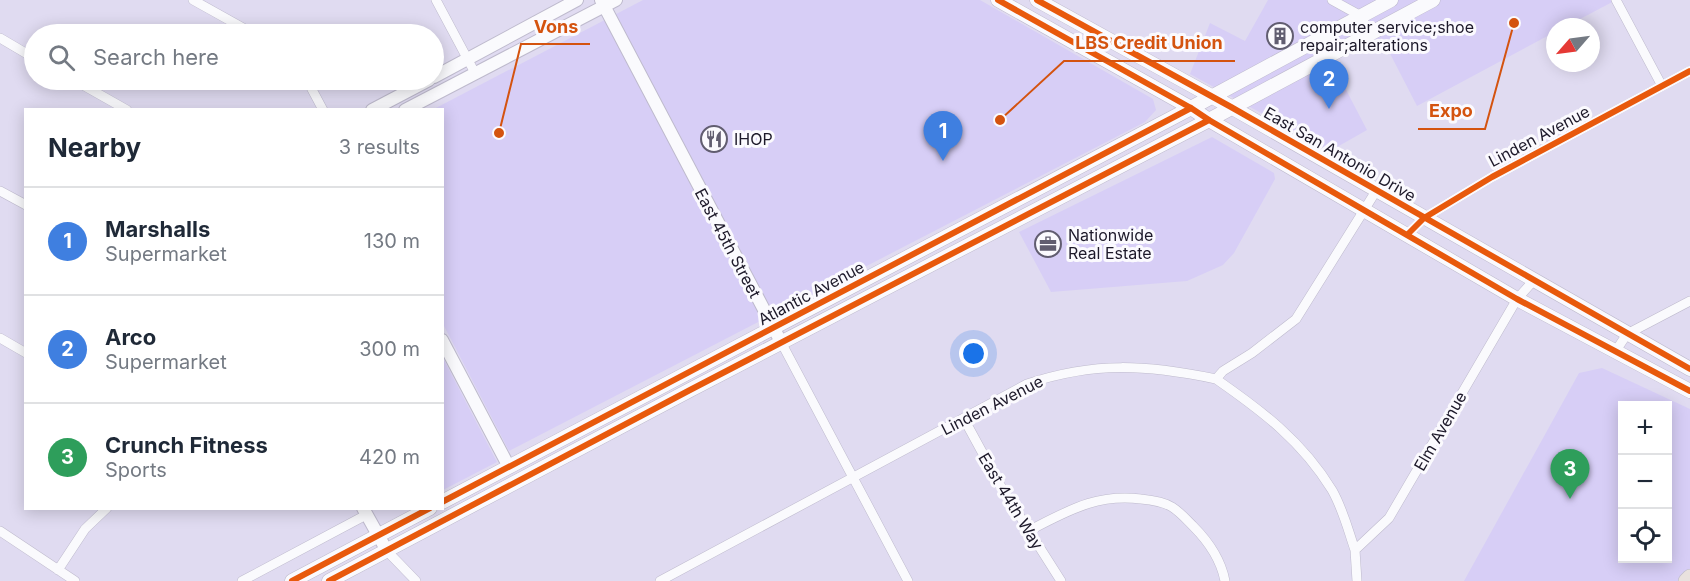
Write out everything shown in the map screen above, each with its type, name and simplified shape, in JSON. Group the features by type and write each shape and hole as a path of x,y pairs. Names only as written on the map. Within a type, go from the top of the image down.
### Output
{"main road":[{"path":"998,0 1191,108 1517,299 1690,391"},
{"name":"East San Antonio Drive","path":"1037,0 1231,107 1690,369"},
{"name":"Atlantic Avenue","path":"444,501 1212,97 1391,0"},
{"name":"Atlantic Avenue","path":"330,581 1433,0"},
{"path":"292,581 426,510"},
{"path":"1686,581 1690,577"}],"street":[{"path":"193,0 236,24"},
{"path":"436,0 475,74"},
{"path":"444,72 577,0"},
{"path":"1332,0 1361,16 1370,34"},
{"path":"1616,0 1662,86"},
{"path":"444,90 607,2"},
{"name":"East 45th Street","path":"607,2 773,328 908,581"},
{"path":"0,38 24,52"},
{"name":"Linden Avenue","path":"1407,235 1424,218 1492,177 1690,71"},
{"path":"92,90 123,108"},
{"path":"312,90 322,108"},
{"path":"376,108 410,90"},
{"path":"409,108 444,90"},
{"path":"1357,581 1355,550 1346,521 1332,491 1306,454 1262,410 1216,379 1223,371 1252,353 1296,319 1376,190"},
{"path":"0,191 24,204"},
{"name":"Elm Avenue","path":"1355,550 1389,518 1517,299 1534,280"},
{"path":"1615,352 1627,334 1690,301"},
{"path":"0,338 24,352"},
{"path":"444,344 509,467"},
{"name":"Linden Avenue","path":"660,581 1027,384 1057,374 1094,368 1149,368 1216,379"},
{"name":"East 44th Way","path":"964,419 1028,531 1060,581"},
{"path":"1028,531 1077,506 1103,498 1150,500 1173,507 1204,537 1223,568 1225,581"},
{"path":"58,570 85,529 105,510"},
{"path":"242,581 365,512 387,551 416,581"},
{"path":"0,531 75,581"}],"shaded area":[{"path":"643,0 980,0 1153,99 1156,110 1145,122 509,451 444,326 444,108 436,108"},
{"path":"1268,0 1616,0 1582,18 1546,18 1546,37 1417,106 1382,38 1331,61 1367,130 1330,151 1190,74 1210,23 1245,41"},
{"path":"1212,137 1274,173 1275,179 1234,253 1223,265 1187,281 1051,292 1019,232"},
{"path":"444,360 497,462 444,489"},
{"path":"1602,368 1690,409 1690,581 1464,581 1579,373"}],"cycle path":[{"path":"998,0 1191,108 1517,299 1690,391"},
{"path":"1037,0 1231,107 1690,369"},
{"path":"1407,235 1424,218 1492,177 1690,71"},
{"path":"444,501 1191,108"},
{"path":"329,581 1209,120"},
{"path":"292,581 426,510"}],"place":[{"name":"Expo","path":"1514,23"},
{"name":"computer service;shoe repair;alterations","path":"1280,36"},
{"name":"Arco","path":"1329,109"},
{"name":"LBS Credit Union","path":"1000,120"},
{"name":"Vons","path":"499,133"},
{"name":"IHOP","path":"714,139"},
{"name":"Marshalls","path":"943,161"},
{"name":"Nationwide Real Estate","path":"1048,244"},
{"name":"Crunch Fitness","path":"1570,499"}]}
